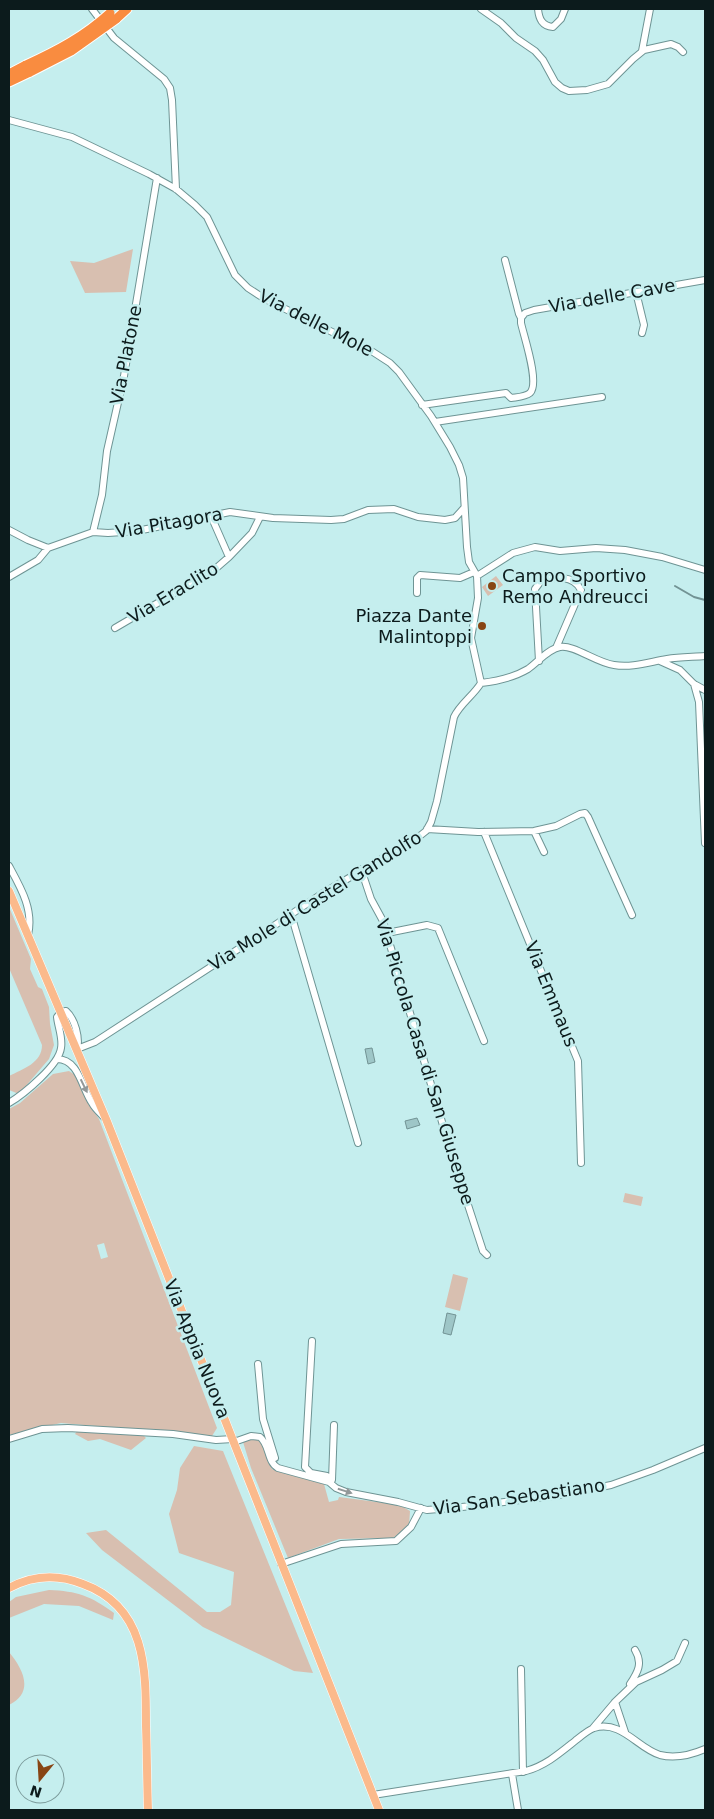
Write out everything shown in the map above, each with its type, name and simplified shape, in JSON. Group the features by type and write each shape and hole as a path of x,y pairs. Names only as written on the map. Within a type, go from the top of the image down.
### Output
{"highway":[{"path":"9,74 28,69 70,51 114,14 127,9"},
{"path":"9,82 28,69"}],"main road":[{"name":"Via Appia Nuova","path":"9,891 106,1119 379,1810"},
{"path":"9,1588 21,1582 40,1577 53,1577 74,1581 108,1596 130,1622 139,1642 145,1675 148,1810"}],"street":[{"path":"92,9 114,38 164,79 170,88 176,189"},
{"path":"483,10 493,9"},
{"path":"538,9 542,23 548,27 553,27 561,19 565,9"},
{"path":"642,51 650,9"},
{"path":"483,10 516,38 535,51 543,60 555,82 566,90 578,92 608,84 642,51 672,44 683,52"},
{"name":"Via delle Mole","path":"9,120 69,136 176,189 205,215 232,270 248,288 269,301 383,358 399,372 435,422 462,472 465,488 464,508 467,552 469,562 476,574"},
{"name":"Via Platone","path":"93,532 100,502 107,450 124,376 157,178"},
{"path":"422,405 506,393 511,398 530,393 534,386 534,378 521,318 505,260"},
{"name":"Via delle Cave","path":"521,318 525,313 534,310 705,280"},
{"path":"636,292 644,325 642,333"},
{"path":"435,422 602,397"},
{"name":"Via Pitagora","path":"48,548 93,532 137,531 234,512 286,519 338,519 365,511 392,508 418,517 449,520 457,517 464,508"},
{"name":"Via Eraclito","path":"211,516 229,557"},
{"name":"Via Eraclito","path":"115,628 214,570 252,533 260,516"},
{"path":"9,530 48,548 38,560 9,576"},
{"path":"417,593 418,576 460,578 476,574 513,553 535,547 560,551 596,548 624,550 662,557 705,570"},
{"path":"476,574 478,598 472,638 481,683 512,677 556,648 563,646 572,648 598,661 617,666 631,666 705,656"},
{"path":"538,661 534,589 537,583 541,581 560,578 574,581 581,590 556,648"},
{"path":"659,661 680,670 694,684 705,690"},
{"name":"Via Mole di Castel Gandolfo","path":"76,1049 103,1036 361,869 416,839 427,829 437,801 454,717 459,709 472,697 481,683"},
{"path":"694,684 699,702 705,843"},
{"path":"427,829 484,832 534,831 556,826 582,813 587,815 632,915"},
{"path":"534,831 544,852"},
{"name":"Via Emmaus","path":"484,832 578,1061 581,1163"},
{"path":"9,866 25,897 30,921 28,935"},
{"name":"Via Piccola Casa di San Giuseppe","path":"361,869 370,896 381,915 387,933 452,1156 483,1251 487,1255"},
{"path":"291,914 358,1143"},
{"path":"387,933 425,925 432,925 438,928 484,1041"},
{"path":"9,1103 23,1093 56,1062 62,1044 57,1017 61,1012"},
{"path":"56,1062 65,1060 72,1065 91,1102 106,1119"},
{"path":"312,1341 305,1467 311,1473 327,1476 329,1482"},
{"path":"258,1364 262,1420 278,1468"},
{"path":"329,1482 332,1480 334,1425"},
{"path":"9,1439 36,1431 68,1428 172,1434 216,1440 233,1440 251,1436 260,1437 273,1464 278,1468"},
{"name":"Via San Sebastiano","path":"278,1468 329,1482 336,1488 346,1492 429,1510 560,1495 611,1485 654,1470 705,1448"},
{"path":"281,1564 338,1544 396,1541 411,1527 421,1508"},
{"path":"373,1795 523,1772 545,1763 594,1728 615,1702 636,1682 674,1662 680,1656 685,1643"},
{"path":"628,1690 638,1671 639,1657 635,1650"},
{"path":"521,1669 523,1772"},
{"path":"615,1702 625,1732"},
{"path":"594,1728 610,1728 625,1732 650,1751 665,1756 685,1756 705,1749"},
{"path":"512,1774 518,1810"}],"shaded area":[{"path":"133,249 126,292 85,293 70,261 94,263"},
{"name":"Campo Sportivo Remo Andreucci","path":"496,576 503,585 488,596 482,587"},
{"path":"9,907 31,959 30,969 38,987 42,989 49,1007 54,1045 49,1059 19,1094 9,1090 9,1076 31,1065 39,1056 42,1045 9,968"},
{"path":"69,1071 75,1075 86,1100 99,1119 217,1428 212,1436 61,1423 9,1435 9,1109 20,1103 53,1074","holes":["104,1243 108,1257 101,1259 97,1245"]},
{"path":"625,1193 643,1197 641,1206 623,1202"},
{"path":"453,1274 468,1278 460,1311 445,1307"},
{"path":"77,1431 143,1435 146,1438 131,1450 100,1439 88,1441 75,1434"},
{"path":"256,1438 263,1443 272,1469 324,1484 329,1502 338,1500 339,1497 400,1505 410,1511 409,1526 393,1538 339,1539 288,1558 251,1468 243,1442"},
{"path":"194,1446 223,1451 313,1673 294,1671 203,1627 102,1550 86,1533 106,1530 207,1612 220,1612 231,1605 234,1572 179,1553 169,1514 177,1490 180,1468"},
{"path":"49,1590 76,1593 98,1602 114,1613 113,1620 79,1606 44,1604 9,1618 9,1602 16,1597"},
{"path":"9,1652 22,1673 24,1687 22,1694 17,1700 9,1705"}],"water":[{"path":"372,1048 375,1062 368,1064 365,1049"},
{"path":"417,1118 420,1125 407,1129 405,1121"},
{"path":"447,1313 456,1315 451,1335 443,1333"}],"waterway":[{"path":"675,586 694,597 705,600"}],"place":[{"name":"Campo Sportivo Remo Andreucci","path":"492,586"},
{"name":"Piazza Dante Malintoppi","path":"482,626"}]}
